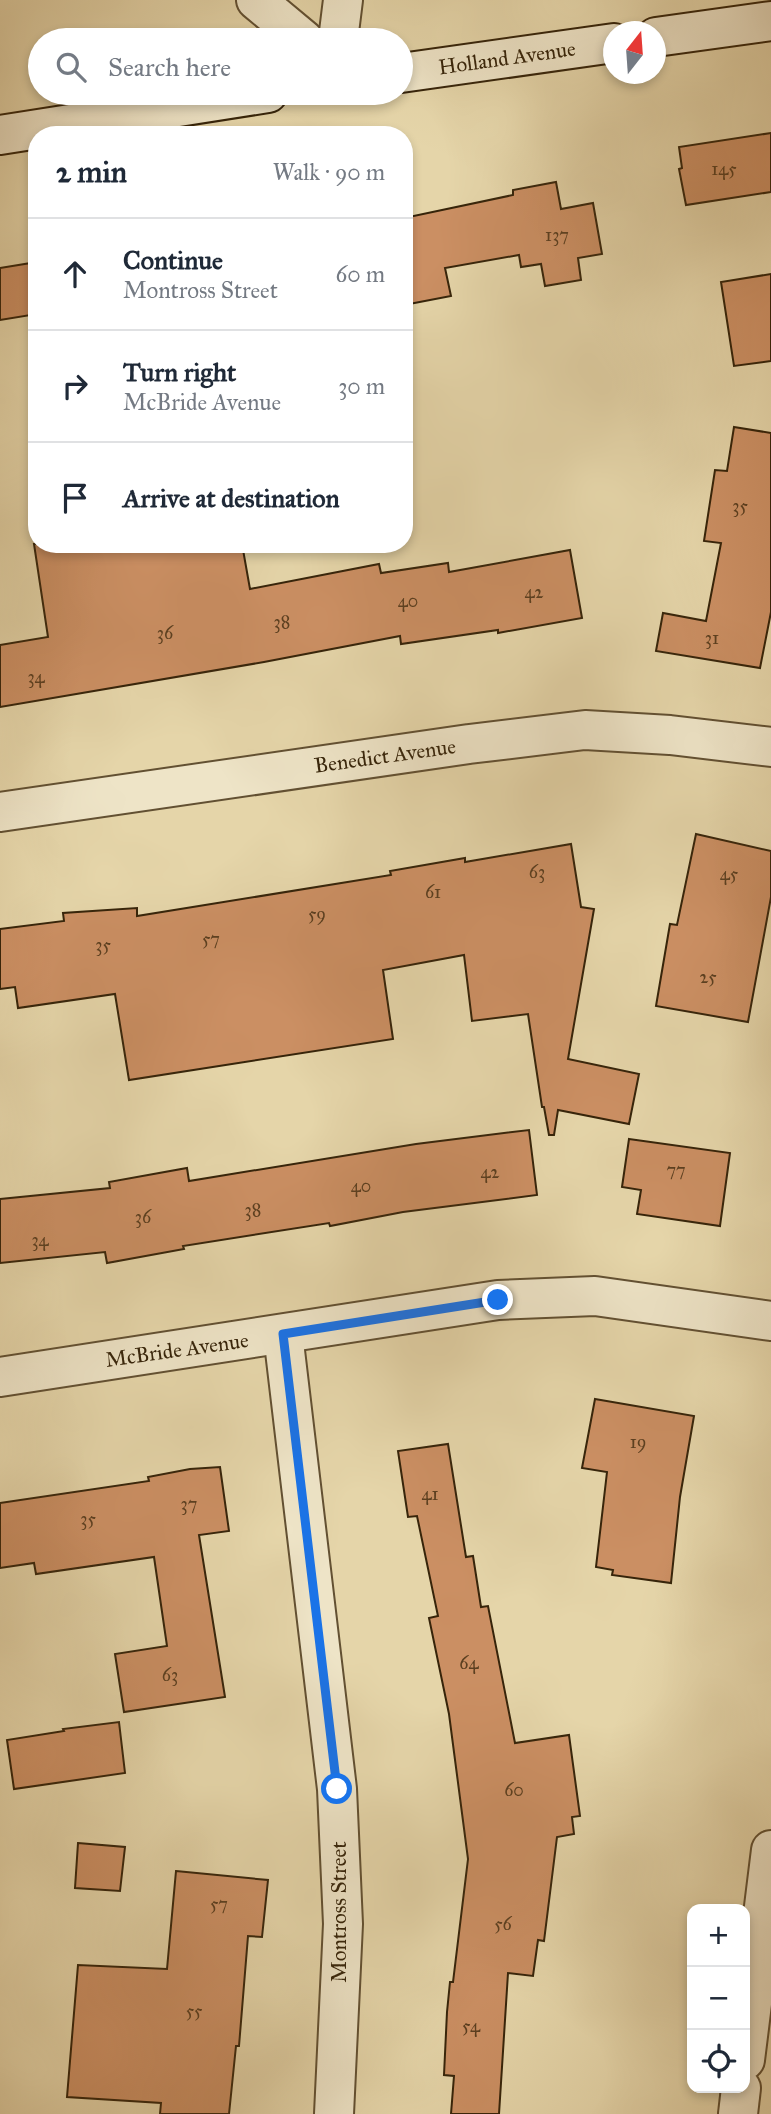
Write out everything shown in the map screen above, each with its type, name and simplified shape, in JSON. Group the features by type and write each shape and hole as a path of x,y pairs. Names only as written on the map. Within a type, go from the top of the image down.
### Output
{"street":[{"path":"256,0 290,28"},
{"path":"340,28 343,0"},
{"path":"666,36 771,20"},
{"name":"Holland Avenue","path":"413,71 603,45"},
{"path":"57,126 191,105"},
{"path":"0,135 28,131"},
{"name":"Benedict Avenue","path":"0,812 584,730 670,735 771,747"},
{"name":"McBride Avenue","path":"0,1377 498,1300 595,1296 771,1321"},
{"name":"Montross Street","path":"283,1334 337,1789 343,1924 334,2114"},
{"path":"749,2030 771,1850"},
{"path":"738,2114 740,2093"}],"building":[{"path":"771,133 771,192 686,205 679,169 682,168 679,147"},
{"path":"556,182 561,209 593,203 602,254 578,258 581,280 545,286 541,264 521,267 519,255 445,268 451,296 413,303 413,216 513,195 513,190"},
{"path":"28,263 28,315 0,320 0,268"},
{"path":"771,274 771,361 734,366 721,282"},
{"path":"734,427 771,433 771,612 760,668 656,651 663,613 706,621 721,543 704,541 715,470 727,471"},
{"path":"570,550 582,618 498,633 498,630 401,644 400,636 0,707 0,645 48,637 35,553 244,553 250,589 379,564 381,573 448,563 449,572"},
{"path":"696,834 771,851 771,897 748,1022 656,1006 670,924 677,925"},
{"path":"571,844 581,907 594,909 568,1059 639,1074 629,1124 558,1110 554,1135 549,1135 542,1107 528,1014 472,1021 464,955 383,970 393,1039 129,1080 115,994 18,1008 15,987 0,989 0,929 64,921 63,913 137,908 137,916 391,875 390,871 465,858 465,862"},
{"path":"529,1130 537,1195 403,1212 330,1226 329,1223 183,1246 184,1249 107,1263 105,1252 0,1263 0,1199 110,1188 109,1182 187,1168 189,1181 416,1144"},
{"path":"629,1139 730,1153 720,1226 637,1214 641,1190 622,1187"},
{"path":"595,1399 694,1416 680,1497 671,1583 612,1575 613,1570 596,1567 607,1472 582,1468"},
{"path":"448,1444 466,1557 473,1556 481,1607 488,1606 515,1743 569,1735 580,1816 572,1817 574,1834 557,1837 544,1941 538,1940 533,1976 508,1973 499,2114 451,2114 454,2076 444,2075 450,1982 453,1982 468,1859 449,1714 429,1618 438,1616 417,1516 408,1517 398,1451"},
{"path":"220,1467 229,1531 199,1535 225,1697 124,1712 115,1654 167,1646 154,1557 36,1574 34,1563 0,1568 0,1503 149,1481 148,1477 190,1469"},
{"path":"119,1722 125,1773 14,1789 7,1740"},
{"path":"78,1843 125,1847 120,1891 75,1888"},
{"path":"176,1871 268,1880 262,1937 248,1936 239,2046 236,2046 229,2114 160,2114 161,2103 67,2097 78,1965 167,1969"}],"route":[{"path":"337,1789 283,1334 498,1300"}]}
